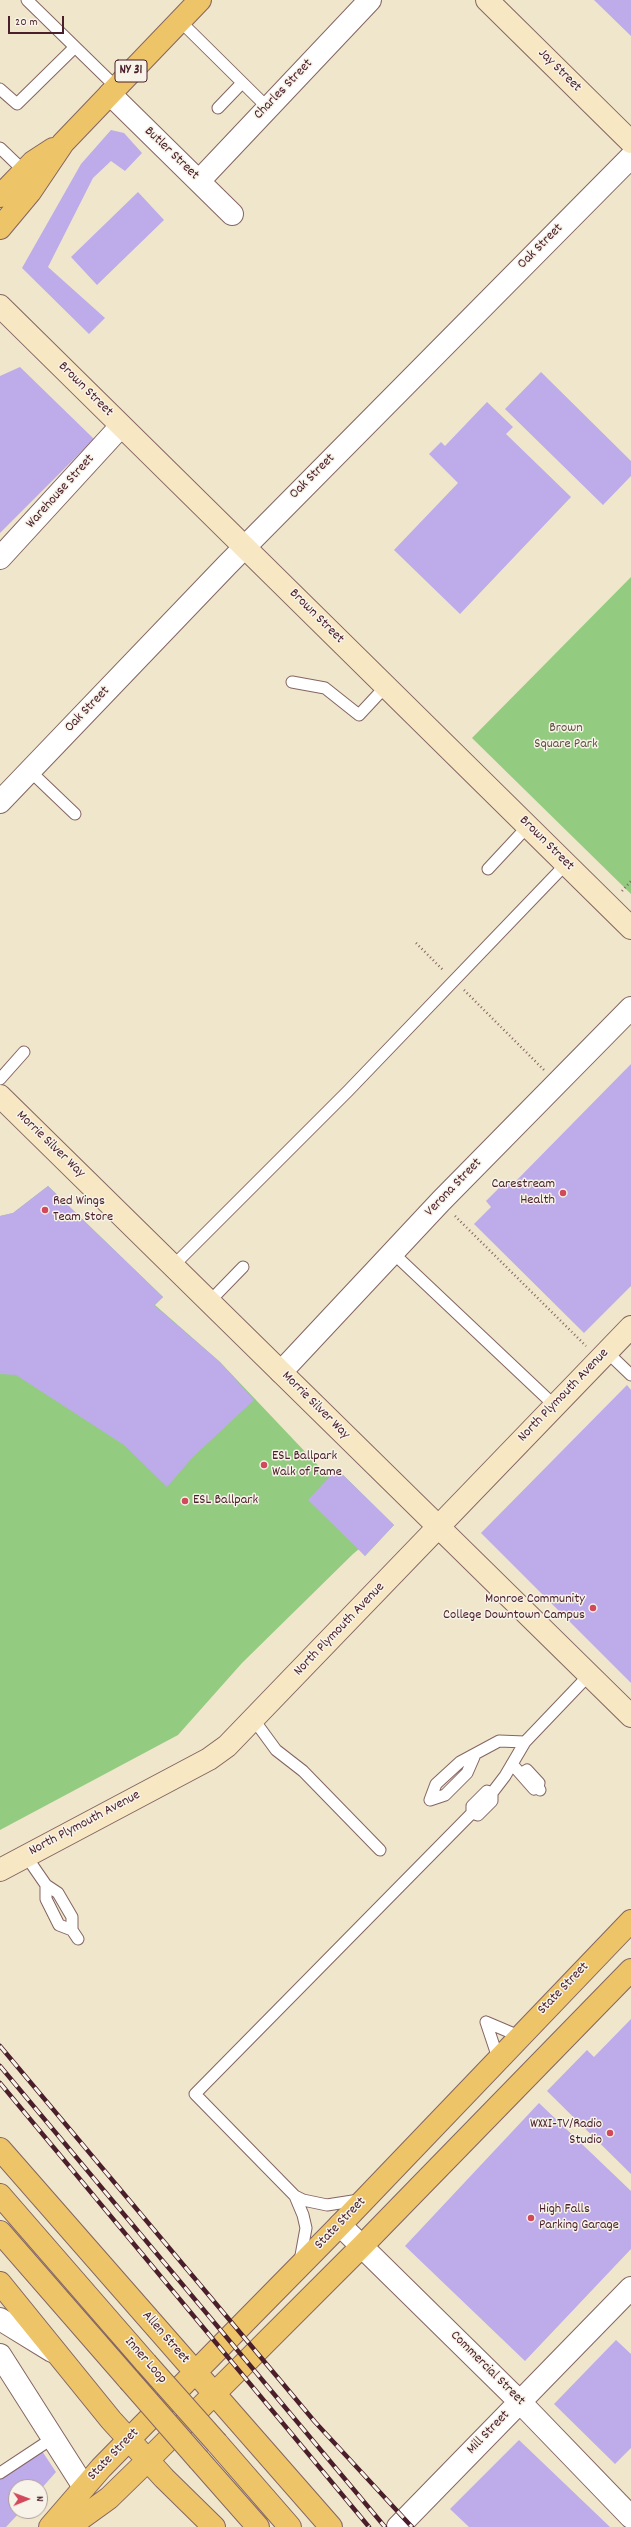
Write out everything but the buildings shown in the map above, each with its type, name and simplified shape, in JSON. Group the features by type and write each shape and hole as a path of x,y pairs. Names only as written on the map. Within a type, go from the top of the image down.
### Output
{"main road":[{"name":"NY 31","path":"0,228 30,192 63,143 200,0"},
{"name":"Jay Street","path":"487,0 631,142"},
{"name":"NY 31","path":"0,196 24,171 41,157 63,143"},
{"path":"0,180 24,171"},
{"name":"Brown Street","path":"0,306 631,928"},
{"name":"Morrie Silver Way","path":"0,1096 631,1716"},
{"name":"North Plymouth Avenue","path":"0,1870 209,1759 227,1746 254,1720 554,1405 631,1327"},
{"name":"State Street","path":"50,2527 84,2486 129,2439 340,2225 519,2036 631,1921"},
{"name":"State Street","path":"69,2527 103,2502 148,2460 362,2246 631,1970"},
{"name":"Allen Street","path":"0,2149 331,2527"},
{"name":"Inner Loop","path":"0,2195 290,2527"},
{"name":"Inner Loop","path":"0,2232 258,2527"},
{"path":"0,2283 129,2439 214,2527"}],"street":[{"name":"Charles Street","path":"199,181 370,0"},
{"name":"Butler Street","path":"113,91 232,214"},
{"name":"Oak Street","path":"1,798 30,771 245,547 631,156"},
{"name":"Warehouse Street","path":"0,558 121,426"},
{"name":"Verona Street","path":"281,1372 441,1201 631,1008"},
{"name":"Commercial Street","path":"340,2225 519,2401 631,2517"},
{"name":"Mill Street","path":"398,2527 519,2401 629,2293"},
{"path":"0,2320 31,2336 59,2356"},
{"path":"0,2355 84,2486"}],"lane":[{"path":"27,0 75,46 113,91"},
{"path":"180,21 268,108"},
{"path":"0,89 17,104 75,46"},
{"path":"218,108 242,83"},
{"path":"0,148 24,171"},
{"path":"292,682 325,688 359,715 386,686"},
{"path":"30,771 75,814"},
{"path":"488,869 528,826"},
{"path":"173,1266 348,1091 566,864"},
{"path":"0,1079 24,1052"},
{"path":"393,1253 554,1405"},
{"path":"209,1302 243,1267"},
{"path":"603,1355 631,1375"},
{"path":"367,2196 347,2204 327,2205 303,2200 295,2196 195,2094 472,1813 472,1806 487,1791 492,1793 525,1742 589,1675"},
{"path":"254,1720 276,1750 303,1771 380,1850"},
{"path":"474,1757 498,1741 525,1742"},
{"path":"512,1764 522,1773 522,1777 534,1789 539,1789"},
{"path":"26,1856 46,1885 58,1893 72,1917 75,1935"},
{"path":"498,2058 486,2022 519,2036"},
{"path":"295,2196 303,2215 306,2232 303,2251 297,2269"},
{"path":"2,2467 53,2438"}],"path":[{"path":"416,943 557,1083"},
{"path":"441,1201 603,1355"}],"green space":[{"name":"Brown Square Park","path":"631,577 631,894 472,738"},
{"name":"ESL Ballpark","path":"48,1186 163,1297 155,1305 220,1362 329,1477 337,1469 394,1525 365,1556 359,1549 353,1554 242,1663 178,1735 0,1830 0,1216 13,1213"}],"railway":[{"path":"0,2046 315,2422 412,2527"},
{"path":"0,2066 385,2527"},
{"path":"0,2083 369,2527"}],"place":[{"name":"Carestream Health","path":"563,1193"},
{"name":"Red Wings Team Store","path":"45,1210"},
{"name":"ESL Ballpark Walk of Fame","path":"264,1465"},
{"name":"ESL Ballpark","path":"185,1501"},
{"name":"Monroe Community College Downtown Campus","path":"593,1608"},
{"name":"WXXI-TV/Radio Studio","path":"610,2133"},
{"name":"High Falls Parking Garage","path":"531,2218"}]}
